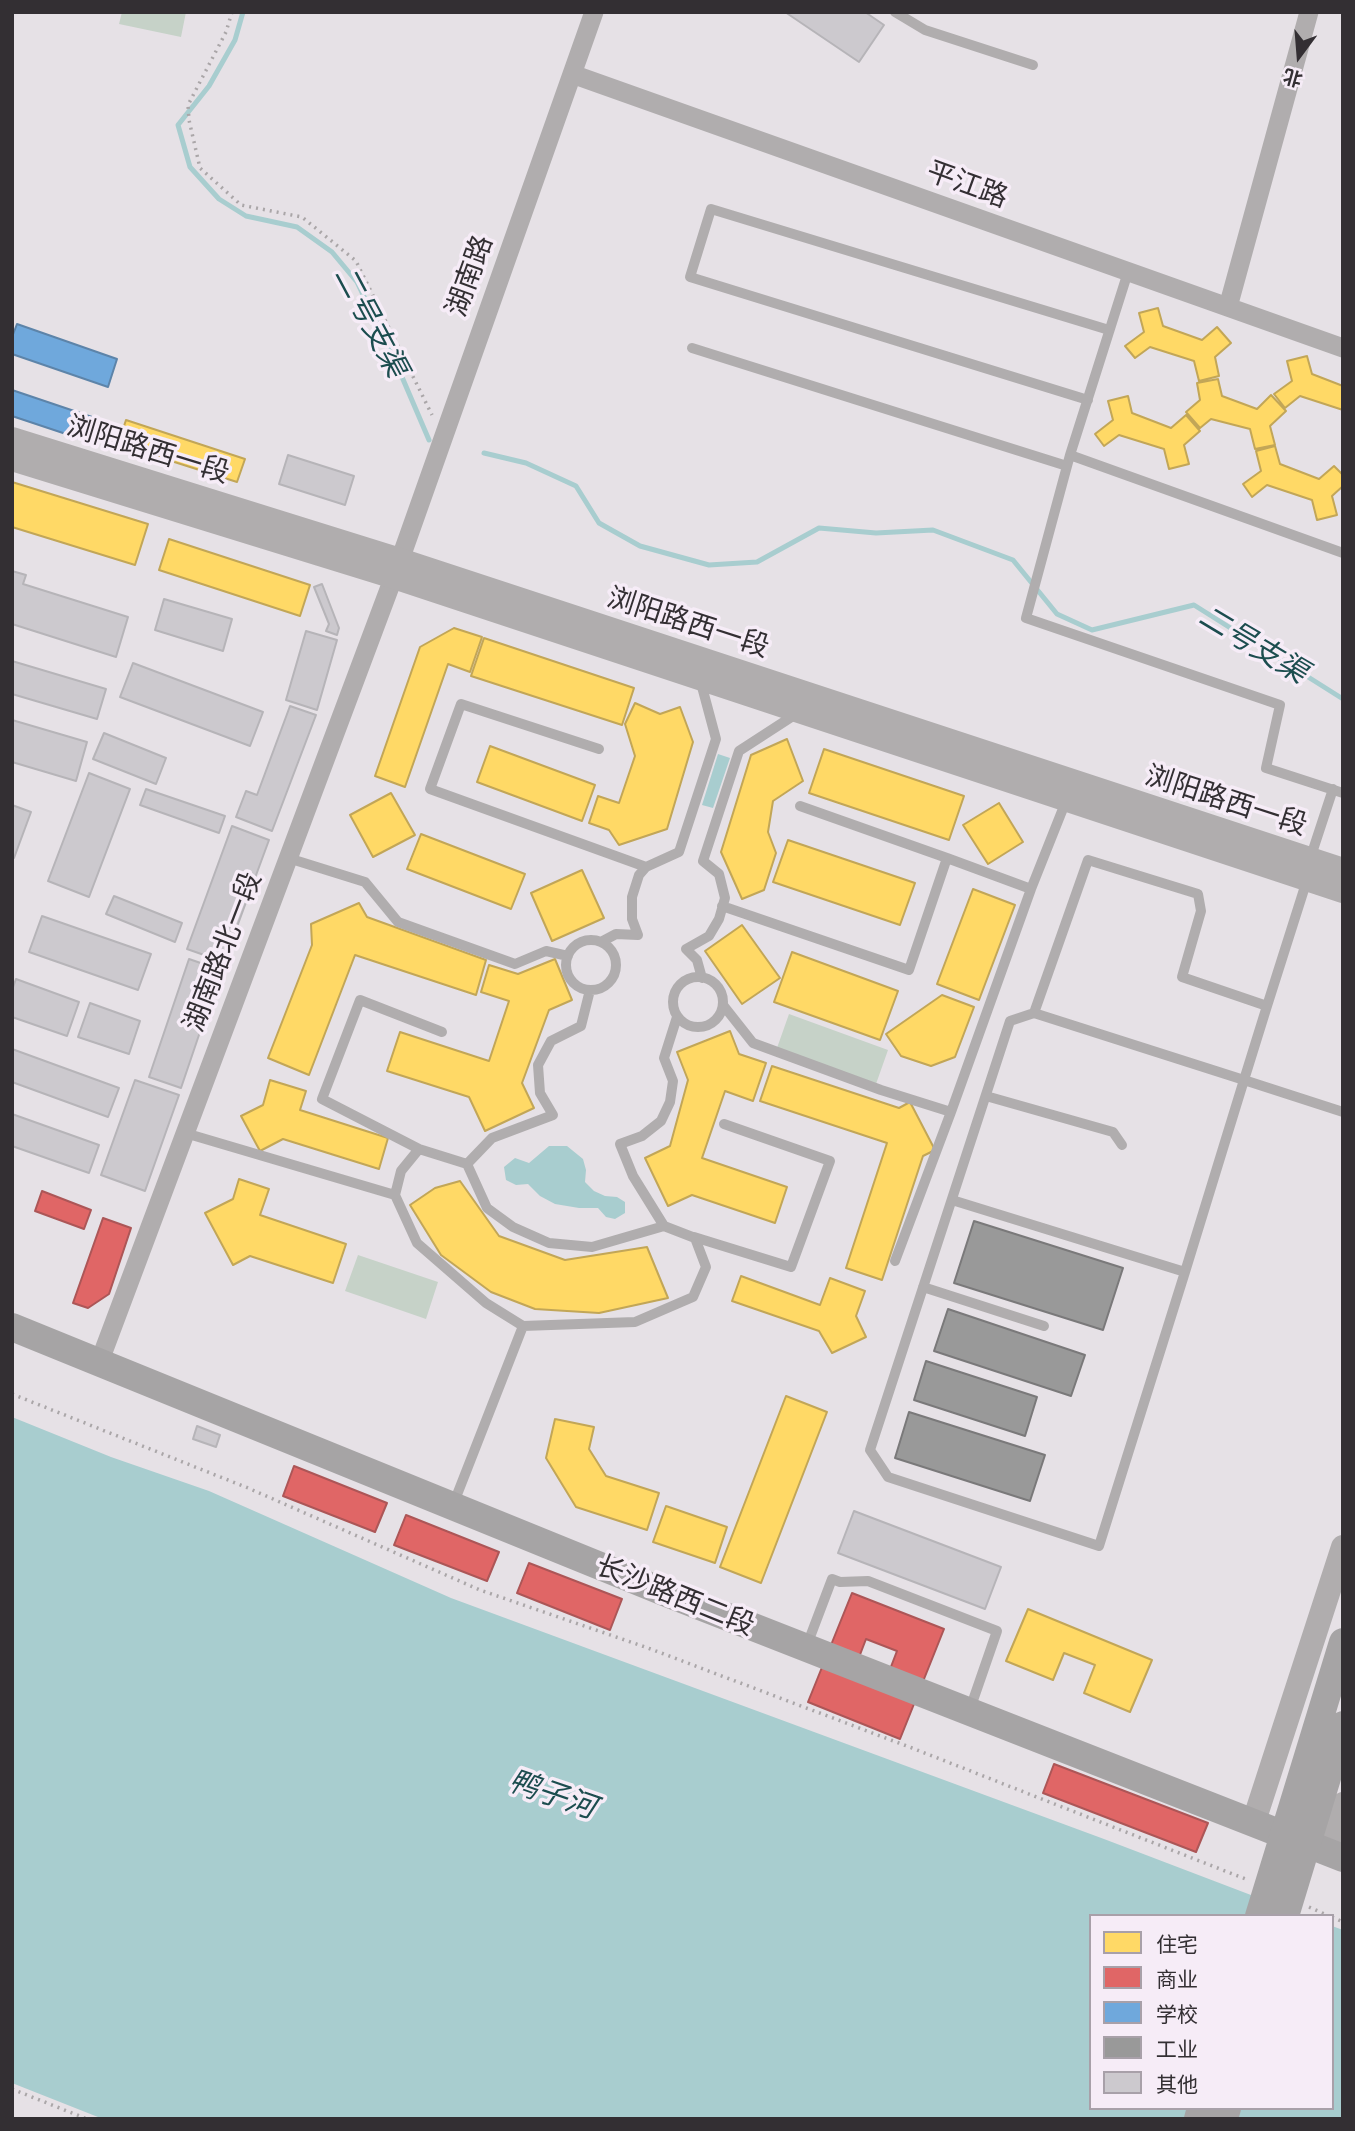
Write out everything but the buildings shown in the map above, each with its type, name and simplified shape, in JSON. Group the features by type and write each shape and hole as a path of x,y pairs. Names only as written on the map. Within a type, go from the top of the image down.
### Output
{"main road":[{"name":"长沙路西二段","path":"12,1327 806,1648 1335,1856"},
{"path":"1260,1914 1343,1642"},
{"path":"1295,1910 1343,1725"}],"street":[{"name":"湖南路","path":"397,569 594,12"},
{"path":"1228,307 1309,12"},
{"name":"平江路","path":"572,74 1343,348"},
{"name":"浏阳路西一段","path":"12,439 1309,870 1343,870"},
{"path":"12,459 397,569 700,679 1066,800 1309,870 1343,891"},
{"name":"湖南路北一段","path":"99,1363 397,569"},
{"path":"1253,1824 1343,1547"},
{"path":"1335,1856 1343,1804"}],"lane":[{"path":"895,12 925,30 1033,65"},
{"path":"1087,400 690,276 711,209 1110,330"},
{"path":"1128,272 1070,455 1026,618 1280,705 1266,768 1338,791 1309,870 1268,1006 1244,1080 1099,1546 888,1477 870,1450 1010,1021 1034,1013 1244,1080 1343,1112"},
{"path":"692,348 1067,466"},
{"path":"1070,455 1343,553"},
{"path":"601,942 616,934 638,934 632,919 632,897 639,875 646,867 679,852 716,739 700,679"},
{"path":"599,749 461,704 429,789 646,867"},
{"path":"702,978 697,960 686,949 709,936 719,919 725,898 719,874 703,861 738,751 800,712"},
{"path":"895,1261 1066,800"},
{"path":"800,806 1031,889"},
{"path":"722,906 909,970 947,858"},
{"path":"288,859 365,882 398,922 515,964 546,951 568,957"},
{"path":"1034,1013 1088,860 1198,894 1201,911 1182,977 1268,1006"},
{"path":"593,940 601,942 613,952 617,969 609,984 590,990 577,986 567,972 568,957 578,944 593,940"},
{"path":"724,1124 830,1161 791,1267 664,1226 633,1176 620,1144 642,1136 661,1121 670,1102 673,1082 664,1058 677,1017 672,1001 678,986 691,978 702,978 714,983 719,989 723,1006 753,1043 881,1090 951,1112"},
{"path":"467,1164 492,1138 552,1115 540,1093 538,1065 551,1041 581,1026 590,990"},
{"path":"442,1032 360,1000 322,1099 419,1149 467,1164 487,1208 513,1227 549,1243 592,1247 664,1226"},
{"path":"677,1017 691,1026 699,1027 715,1020 723,1006"},
{"path":"986,1096 1113,1132 1122,1145"},
{"path":"185,1133 395,1195"},
{"path":"419,1149 401,1171 395,1195 417,1243 486,1303 523,1326 635,1322 693,1297 706,1267 695,1238"},
{"path":"952,1199 1185,1272"},
{"path":"923,1287 1044,1326"},
{"path":"452,1506 523,1326"},
{"path":"806,1648 832,1579 840,1582 867,1581 997,1631 969,1712"}],"path":[{"path":"232,12 226,32 188,105 200,168 241,205 302,217 356,261 443,436"},
{"path":"12,1394 248,1488 480,1590 648,1648 1254,1883"},
{"path":"1295,1910 1315,1914"},
{"path":"12,2089 87,2119"}],"shaded area":[{"path":"122,12 186,12 181,37 119,24"},
{"path":"789,1014 888,1050 876,1084 777,1048"},
{"path":"358,1255 438,1282 426,1319 345,1291"}],"water":[{"path":"718,754 730,758 713,808 702,805"},
{"path":"549,1146 567,1146 583,1159 585,1182 594,1191 625,1202 625,1213 615,1219 606,1217 598,1208 555,1204 540,1196 528,1184 516,1185 506,1180 504,1167 515,1158 529,1163"},
{"name":"鸭子河","path":"12,1417 111,1457 209,1491 451,1598 1301,1914 1089,1914 1089,2110 1334,2110 1334,1927 1343,1930 1343,2119 103,2119 12,2083"}],"waterway":[{"name":"二号支渠","path":"243,12 235,40 209,86 178,125 190,167 219,199 246,216 297,227 332,252 357,282 429,440"},
{"name":"二号支渠","path":"484,453 526,463 576,486 599,523 640,546 709,565 757,562 819,528 876,533 933,530 1013,560 1057,614 1092,630 1194,605 1343,699"}]}
